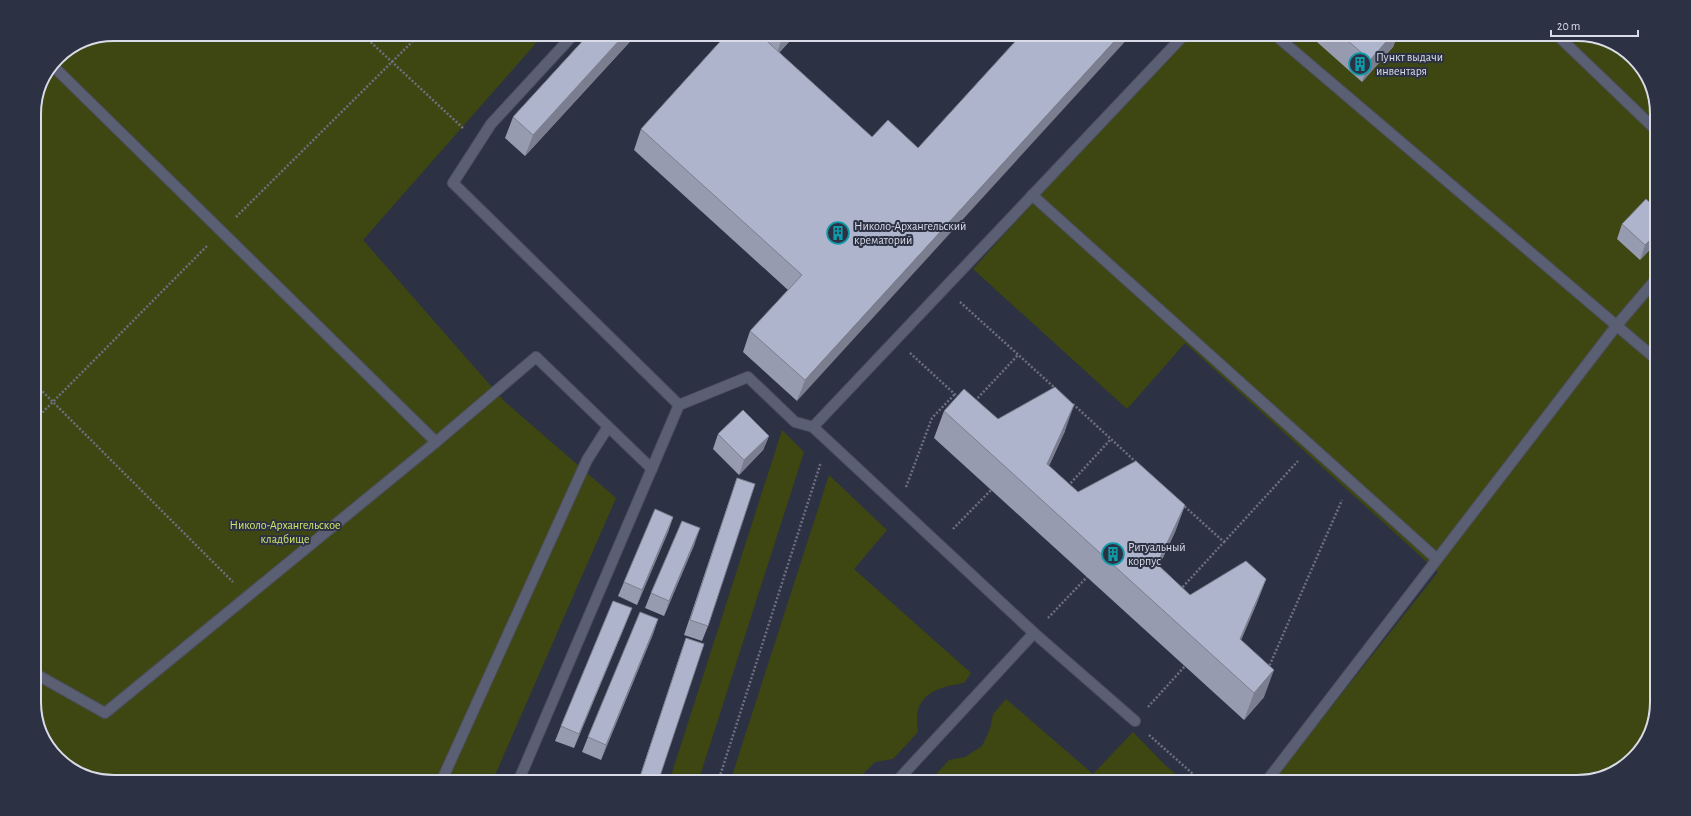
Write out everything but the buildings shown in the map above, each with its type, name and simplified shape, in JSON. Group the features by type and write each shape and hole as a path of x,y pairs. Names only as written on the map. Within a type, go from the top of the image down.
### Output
{"lane":[{"path":"568,41 491,124 453,183 679,405"},
{"path":"813,427 1178,41"},
{"path":"1282,41 1650,354"},
{"path":"1563,41 1650,124"},
{"path":"56,69 436,442"},
{"path":"1032,196 1437,559"},
{"path":"1271,775 1617,325 1650,286"},
{"path":"41,677 105,713 436,442 536,357 652,469"},
{"path":"521,775 679,405 748,378 795,422 813,427 1034,633 1135,721"},
{"path":"444,775 588,460 608,427"},
{"path":"902,775 1034,633"}],"path":[{"path":"369,41 479,143"},
{"path":"41,414 221,231 413,41"},
{"path":"945,288 1059,392"},
{"path":"896,340 964,402"},
{"path":"974,401 1018,355"},
{"path":"41,390 247,597"},
{"path":"899,506 932,418 955,394"},
{"path":"1071,402 1141,466"},
{"path":"1064,491 1111,439"},
{"path":"720,775 828,441"},
{"path":"1177,593 1312,446"},
{"path":"1266,673 1350,481"},
{"path":"939,544 991,490"},
{"path":"1182,504 1224,542"},
{"path":"1034,633 1087,577"},
{"path":"1184,666 1135,721 1194,775"}],"green space":[{"name":"Николо-Архангельское кладбище","path":"110,41 538,41 363,240 505,402 616,498 495,775 114,775 100,774 86,769 62,754 51,738 45,725 41,706 41,110 45,91 53,74 62,62 74,53 86,47 100,42"},
{"path":"1179,41 1577,41 1591,42 1600,45 1621,56 1629,62 1640,78 1649,100 1650,110 1650,702 1649,716 1644,730 1635,746 1629,754 1609,767 1596,772 1577,775 1278,775 1438,572 1185,343 1127,409 973,269"},
{"path":"782,430 804,452 700,775 671,775"},
{"path":"829,475 887,530 854,569 971,673 964,683 938,689 927,696 918,710 918,732 893,759 875,762 862,775 732,775"},
{"path":"1006,699 1093,774 1133,732 1177,775 935,775 949,760 965,757 982,746 990,729 993,714"}],"place":[{"name":"Пункт выдачи инвентаря","path":"1360,64"},
{"name":"Николо-Архангельский крематорий","path":"838,233"},
{"name":"Ритуальный корпус","path":"1113,554"}]}
